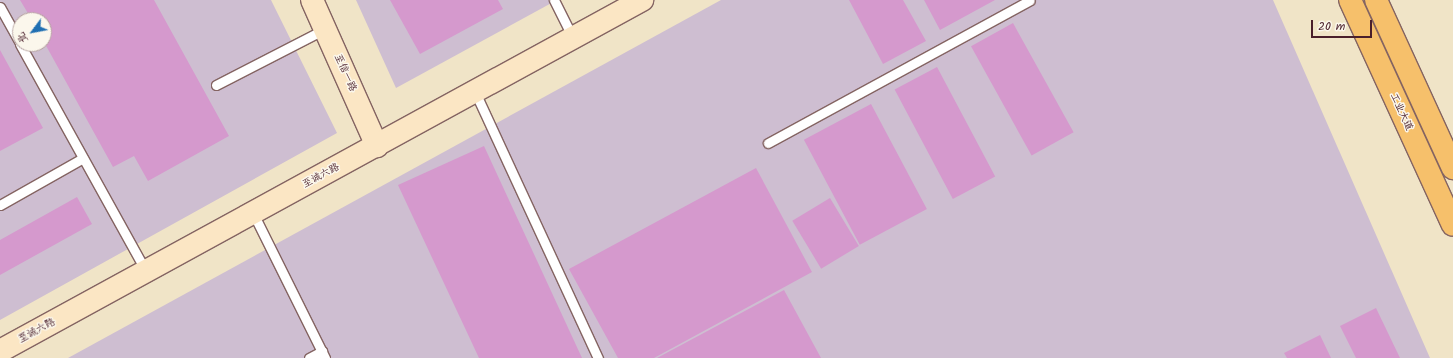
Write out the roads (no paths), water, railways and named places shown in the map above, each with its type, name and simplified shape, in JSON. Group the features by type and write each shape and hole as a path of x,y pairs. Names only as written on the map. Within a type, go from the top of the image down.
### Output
{"main road":[{"name":"至信一路","path":"312,0 377,146"},
{"name":"至诚六路","path":"0,351 642,0"},
{"name":"工业大道","path":"1350,0 1453,225"},
{"path":"1376,0 1453,168"}],"lane":[{"path":"554,0 573,38"},
{"path":"768,143 1030,0"},
{"path":"0,7 12,29"},
{"path":"216,85 325,29"},
{"path":"24,52 146,272"},
{"path":"475,92 598,358"},
{"path":"0,205 83,158"},
{"path":"253,213 323,355 309,358"}]}
